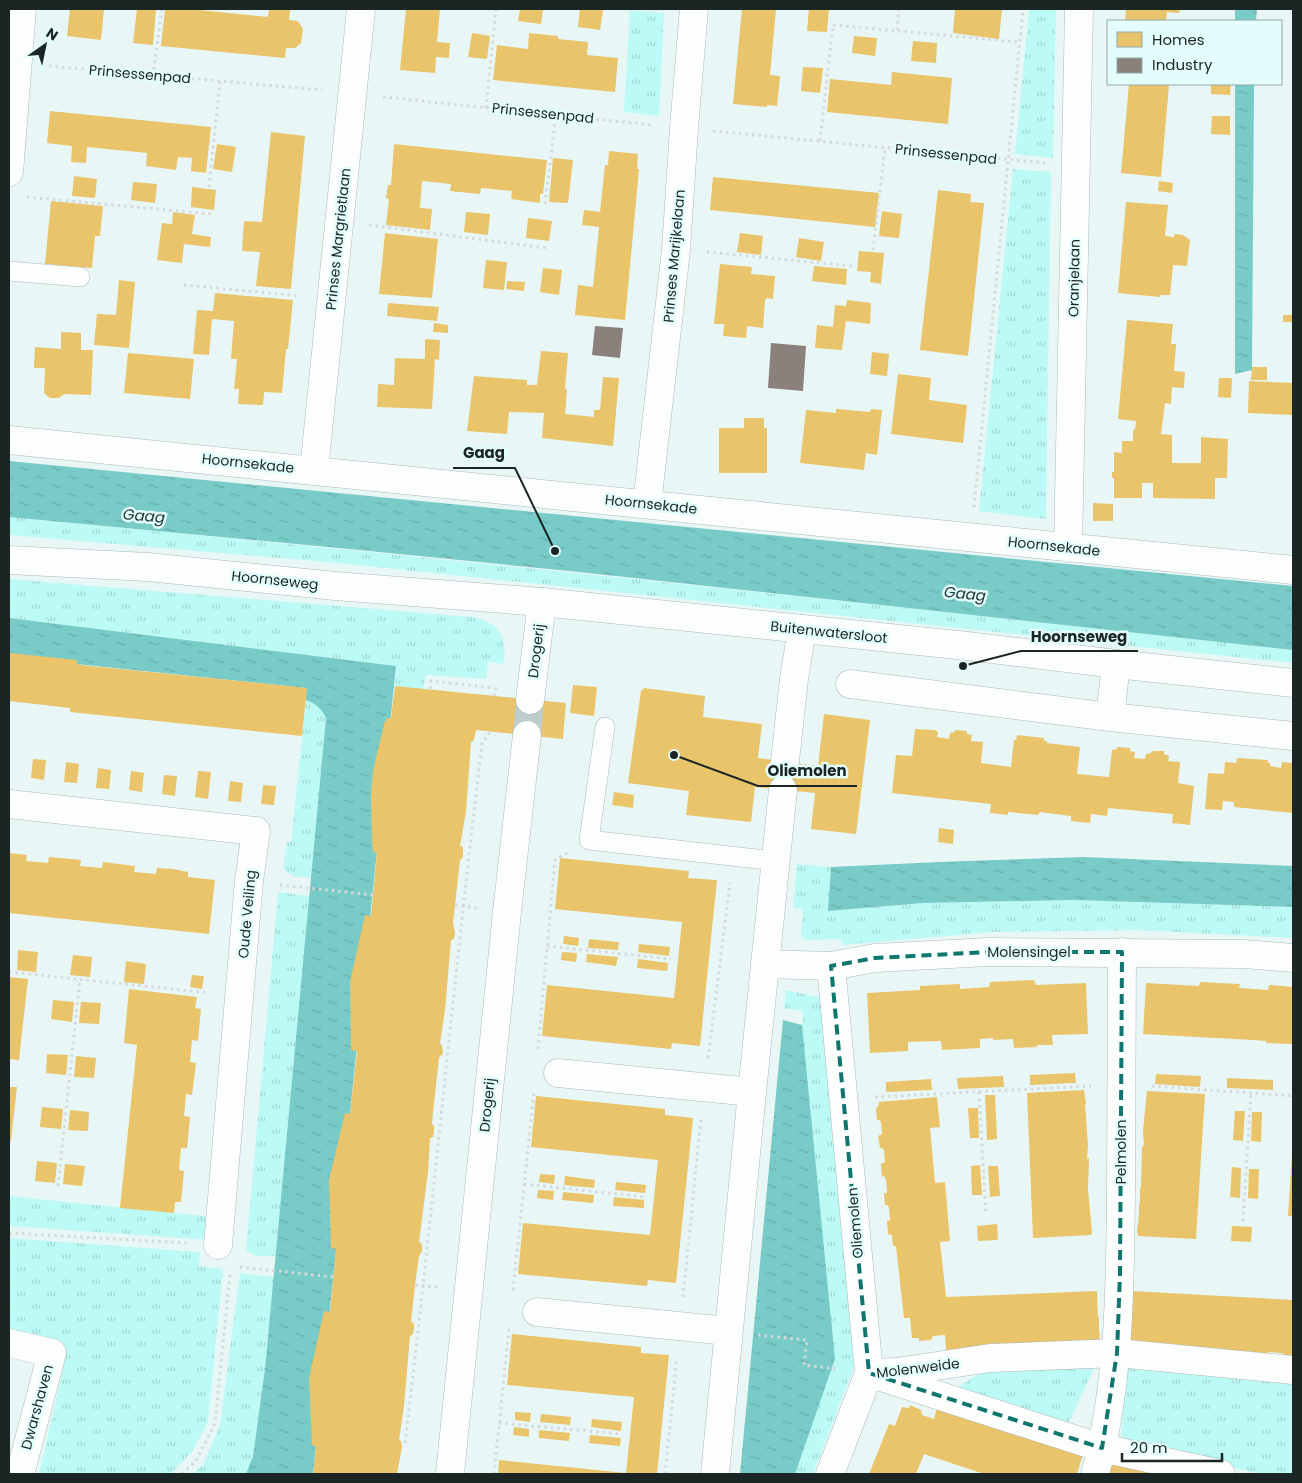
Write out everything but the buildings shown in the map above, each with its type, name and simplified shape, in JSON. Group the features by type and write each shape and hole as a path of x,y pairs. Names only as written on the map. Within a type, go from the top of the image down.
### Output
{"street":[{"path":"14,184 18,63 22,9"},
{"name":"Prinses Margrietlaan","path":"314,470 361,9"},
{"name":"Oranjelaan","path":"1068,548 1079,9"},
{"name":"Prinses Marijkelaan","path":"647,504 676,250 684,128 682,10"},
{"name":"Hoornsekade","path":"9,440 1293,570"},
{"name":"Hoornseweg","path":"9,560 148,567 335,586 542,602"},
{"name":"Buitenwatersloot","path":"542,602 967,646 1293,683"},
{"name":"Drogerij","path":"530,700 542,602"},
{"path":"786,761 794,679 802,629"},
{"path":"1110,718 1116,664"},
{"path":"850,684 1110,718 1293,736"},
{"name":"Drogerij","path":"450,1474 507,912 527,735"},
{"path":"715,1474 738,1332 752,1092 783,790"},
{"name":"Oude Veiling","path":"9,804 256,831 239,996 224,1255"},
{"name":"Molensingel","path":"765,964 831,966 875,958 988,952 1244,954 1293,958"},
{"name":"Pelmolen","path":"1117,1353 1120,1273 1122,952"},
{"name":"Oliemolen","path":"830,1474 869,1373 831,966"},
{"path":"558,1073 752,1092"},
{"path":"537,1312 738,1332"},
{"name":"Dwarshaven","path":"9,1343 52,1353 20,1474"},
{"path":"1095,1474 1102,1448 1117,1353"},
{"name":"Molenweide","path":"869,1373 897,1372 990,1358 1117,1353 1293,1370"},
{"name":"Molenweide","path":"869,1373 923,1392 1102,1448 1221,1474"}],"lane":[{"path":"9,271 80,277"},
{"path":"605,727 590,840 734,858 775,861"}],"path":[{"path":"153,76 162,9"},
{"path":"486,108 496,9"},
{"path":"649,9 682,10"},
{"path":"897,30 899,9"},
{"path":"972,538 1023,9"},
{"path":"820,141 833,25 1019,42"},
{"name":"Prinsessenpad","path":"18,63 220,81 1077,166"},
{"path":"209,187 220,81"},
{"path":"545,204 556,114"},
{"path":"873,250 885,148"},
{"path":"14,184 210,214"},
{"path":"359,224 547,248"},
{"path":"676,250 853,266"},
{"path":"184,285 304,296"},
{"path":"430,689 431,681 495,688"},
{"path":"406,1443 424,1285 462,906 482,743 490,732"},
{"path":"665,1474 704,1088 734,858"},
{"path":"539,1038 555,860"},
{"path":"296,887 373,895"},
{"path":"547,946 670,959"},
{"path":"9,972 239,996"},
{"path":"58,1186 80,979"},
{"path":"875,1097 1122,1084 1293,1096"},
{"path":"979,1092 986,1215"},
{"path":"1243,1221 1251,1093"},
{"path":"513,1292 534,1095"},
{"path":"524,1184 646,1197"},
{"path":"9,1233 224,1255 215,1423 196,1461 182,1474"},
{"path":"262,1270 333,1277"},
{"path":"738,1332 807,1340 804,1365 842,1370"},
{"path":"494,1474 509,1334"},
{"path":"499,1423 621,1434"}],"highlighted area":[{"path":"988,952 1122,952 1120,1273 1117,1353 1102,1448 869,1373 831,966 875,958"}],"green space":[{"path":"1029,9 1056,9 1053,158 1015,154"},
{"path":"630,10 664,13 659,116 624,112"},
{"path":"1013,169 1051,172 1046,519 979,511"},
{"path":"9,517 651,581 1293,650 1293,663 338,563 9,535"},
{"path":"9,579 472,617 489,623 500,632 503,638 505,654 504,664 488,662 486,679 426,675 423,689 395,686 396,666 9,618"},
{"path":"306,700 318,707 326,718 312,878 293,876 283,869 287,842 291,842"},
{"path":"797,864 831,867 829,911 923,903 1073,900 1293,907 1293,938 1138,930 994,932 842,945 841,939 805,940 801,935 803,909 793,908"},
{"path":"278,892 310,896 276,1256 256,1256 246,1250"},
{"path":"786,990 823,998 854,1367 813,1474 795,1474 835,1359 802,1025 803,1011 784,1008"},
{"path":"9,1196 213,1217 211,1240 9,1226"},
{"path":"9,1238 200,1252 199,1266 223,1269 208,1422 192,1452 170,1474 39,1474 64,1365 62,1353 9,1330"},
{"path":"240,1273 274,1277 265,1369 253,1456 246,1474 192,1474 203,1465 220,1425"},
{"path":"1098,1360 1067,1426 951,1392 993,1364"},
{"path":"1125,1360 1293,1382 1293,1474 1262,1474 1121,1444"}],"water":[{"path":"1235,9 1257,9 1256,20 1235,20"},
{"path":"1235,85 1254,85 1252,370 1235,374"},
{"path":"9,461 1293,586 1293,650 579,572 9,517"},
{"path":"9,618 396,666 313,1474 246,1474 253,1456 265,1369 326,718 318,707 306,700 306,688 9,657"},
{"path":"1084,857 1293,866 1293,907 1073,900 923,903 828,911 831,867"},
{"path":"783,1020 802,1025 835,1359 795,1474 740,1474"}],"tunnel":[{"path":"527,735 530,700"}],"place":[{"name":"Gaag","path":"555,551"},
{"name":"Hoornseweg","path":"963,666"},
{"name":"Oliemolen","path":"674,755"}]}
